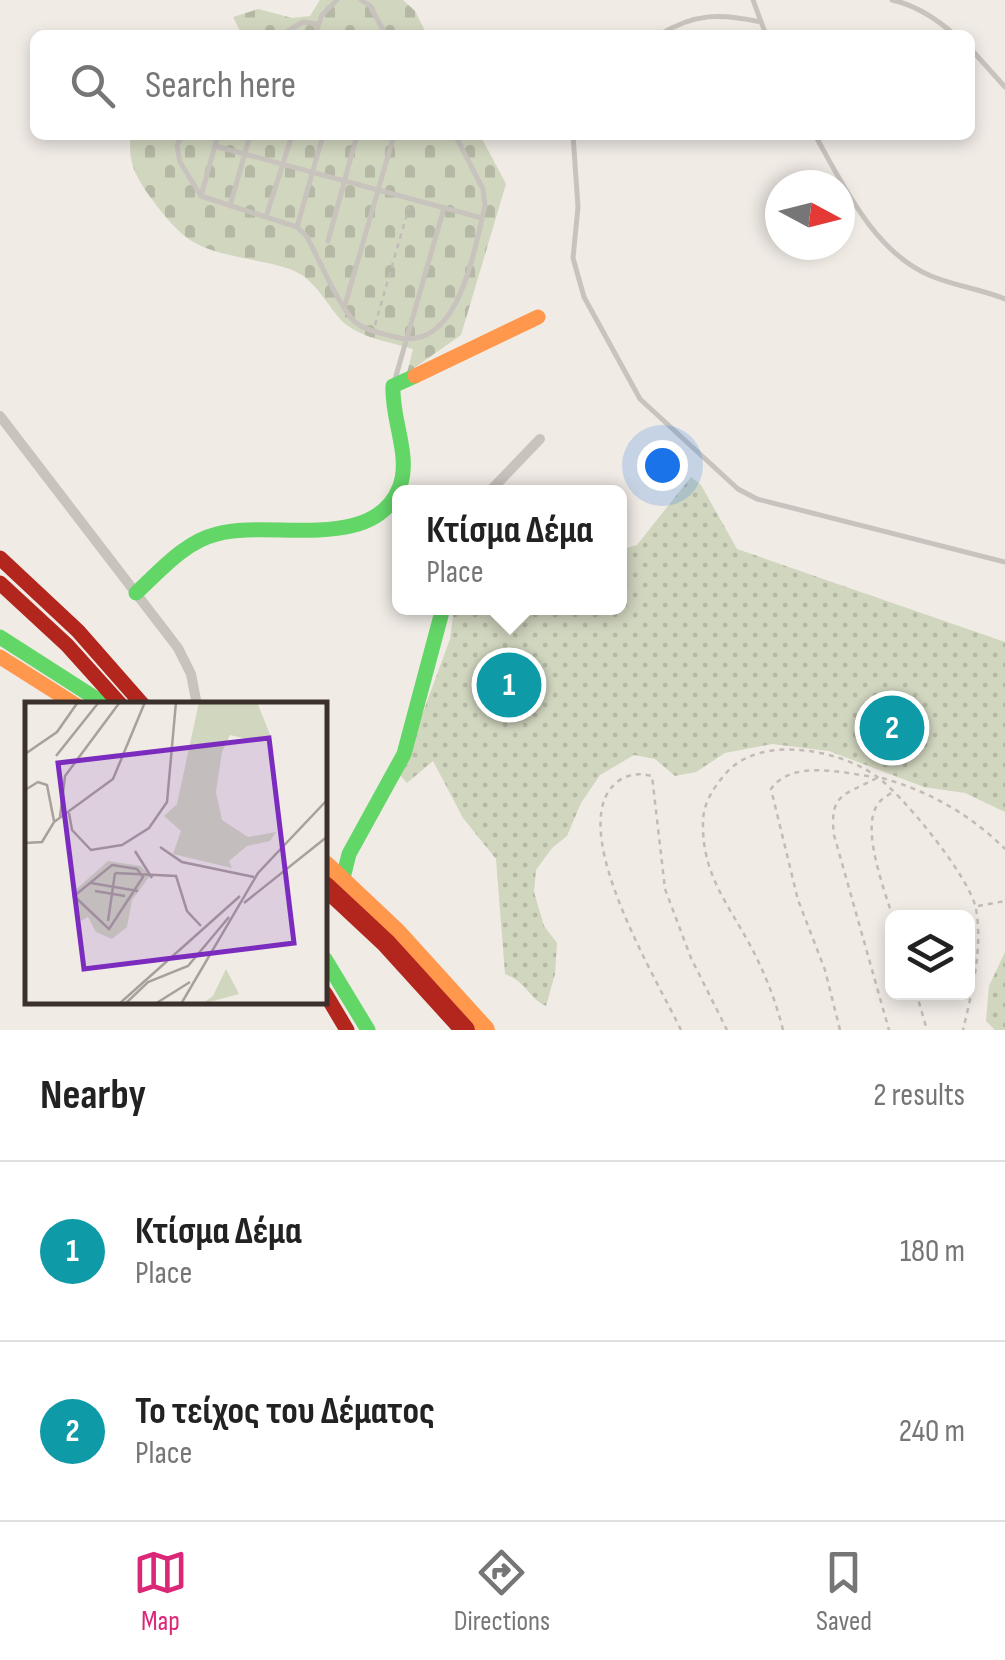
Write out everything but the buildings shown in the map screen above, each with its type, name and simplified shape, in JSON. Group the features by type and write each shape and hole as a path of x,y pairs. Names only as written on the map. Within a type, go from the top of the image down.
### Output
{"main road":[{"path":"399,485 402,476 392,415 393,386 538,317"},
{"path":"136,593 179,554 217,533 240,528 359,526 383,513 392,502"},
{"path":"0,558 78,631 140,702"},
{"path":"0,582 68,645 118,702"},
{"path":"328,891 337,904 349,854 404,754 441,615"},
{"path":"0,637 73,702"},
{"path":"0,657 99,702"},
{"path":"328,868 396,932 485,1030"},
{"path":"328,890 398,956 465,1030"},
{"path":"328,963 368,1030"},
{"path":"328,998 347,1030"}],"street":[{"path":"0,416 186,662 196,702"},
{"path":"496,485 540,439"}],"lane":[{"path":"317,30 327,7 337,0"},
{"path":"361,0 376,14 384,30"},
{"path":"753,0 764,30"},
{"path":"892,0 917,10 947,30"},
{"path":"666,30 724,14 761,22"},
{"path":"289,30 303,22 318,24"},
{"path":"975,53 1005,86"},
{"path":"179,140 180,162 201,196 297,226 308,237 358,324 406,340 421,337 451,315 482,218 484,189 457,140"},
{"path":"201,196 217,140"},
{"path":"230,206 248,140"},
{"path":"266,217 290,140"},
{"path":"297,226 322,140"},
{"path":"328,241 356,140"},
{"path":"345,306 393,140"},
{"path":"573,140 578,207 573,258 584,297 640,399 738,489 757,499 1005,562"},
{"path":"818,140 848,192 896,254 930,276 1005,298"},
{"path":"215,146 482,218"},
{"path":"393,386 444,208"}],"path":[{"path":"374,331 411,200"},
{"path":"783,1030 778,1008 750,944 723,903 706,859 702,822 710,792 736,763 764,750 794,749 856,765 878,777 940,846 963,878 976,906 978,946 963,1030"},
{"path":"840,1030 826,970 798,900 771,789 776,782 796,773 824,771 908,785 952,807 986,830 1005,849"},
{"path":"681,1030 608,878 600,822 602,799 619,779 640,773 652,776 665,889 691,958 726,1030"},
{"path":"878,777 837,799 831,812 889,1030"},
{"path":"891,910 876,861 871,825 876,805 892,792"},
{"path":"976,906 1005,900"},
{"path":"918,1000 927,1030"}],"green space":[{"path":"320,0 403,0 415,11 424,30 240,30 233,17 258,9 292,18 310,16"},
{"path":"131,140 483,140 506,184 461,335 407,373 413,349 349,327 302,275 208,249 185,236 146,190 130,153"},
{"path":"691,477 701,485 737,549 1005,642 1005,812 965,793 924,787 829,751 772,744 725,753 696,772 675,776 655,759 634,755 600,775 581,803 567,836 536,870 534,892 544,926 557,943 555,974 546,1006 505,974 496,859 463,818 433,761 407,783 400,775 450,639 453,615 627,615 627,548 637,545"},
{"path":"1005,952 1005,1030 995,1030 986,1021 989,986"}],"traffic: fast":[{"path":"400,485 403,462 393,386 415,376"},
{"path":"136,593 173,558 205,538 239,530 345,527 368,520 392,499"},
{"path":"341,886 349,854 404,754 441,615"},
{"path":"0,637 101,702"},
{"path":"328,964 368,1030"}],"traffic: slow":[{"path":"415,376 538,317"},
{"path":"0,657 71,702"},
{"path":"328,868 396,932 485,1030"}],"traffic: jam":[{"path":"0,558 78,631 140,702"},
{"path":"0,583 67,645 118,702"},
{"path":"328,889 386,943 465,1030"},
{"path":"328,998 347,1030"}],"place":[{"name":"Κτίσμα Δέμα","path":"509,685"},
{"name":"Το τείχος του Δέματος","path":"892,728"}]}
